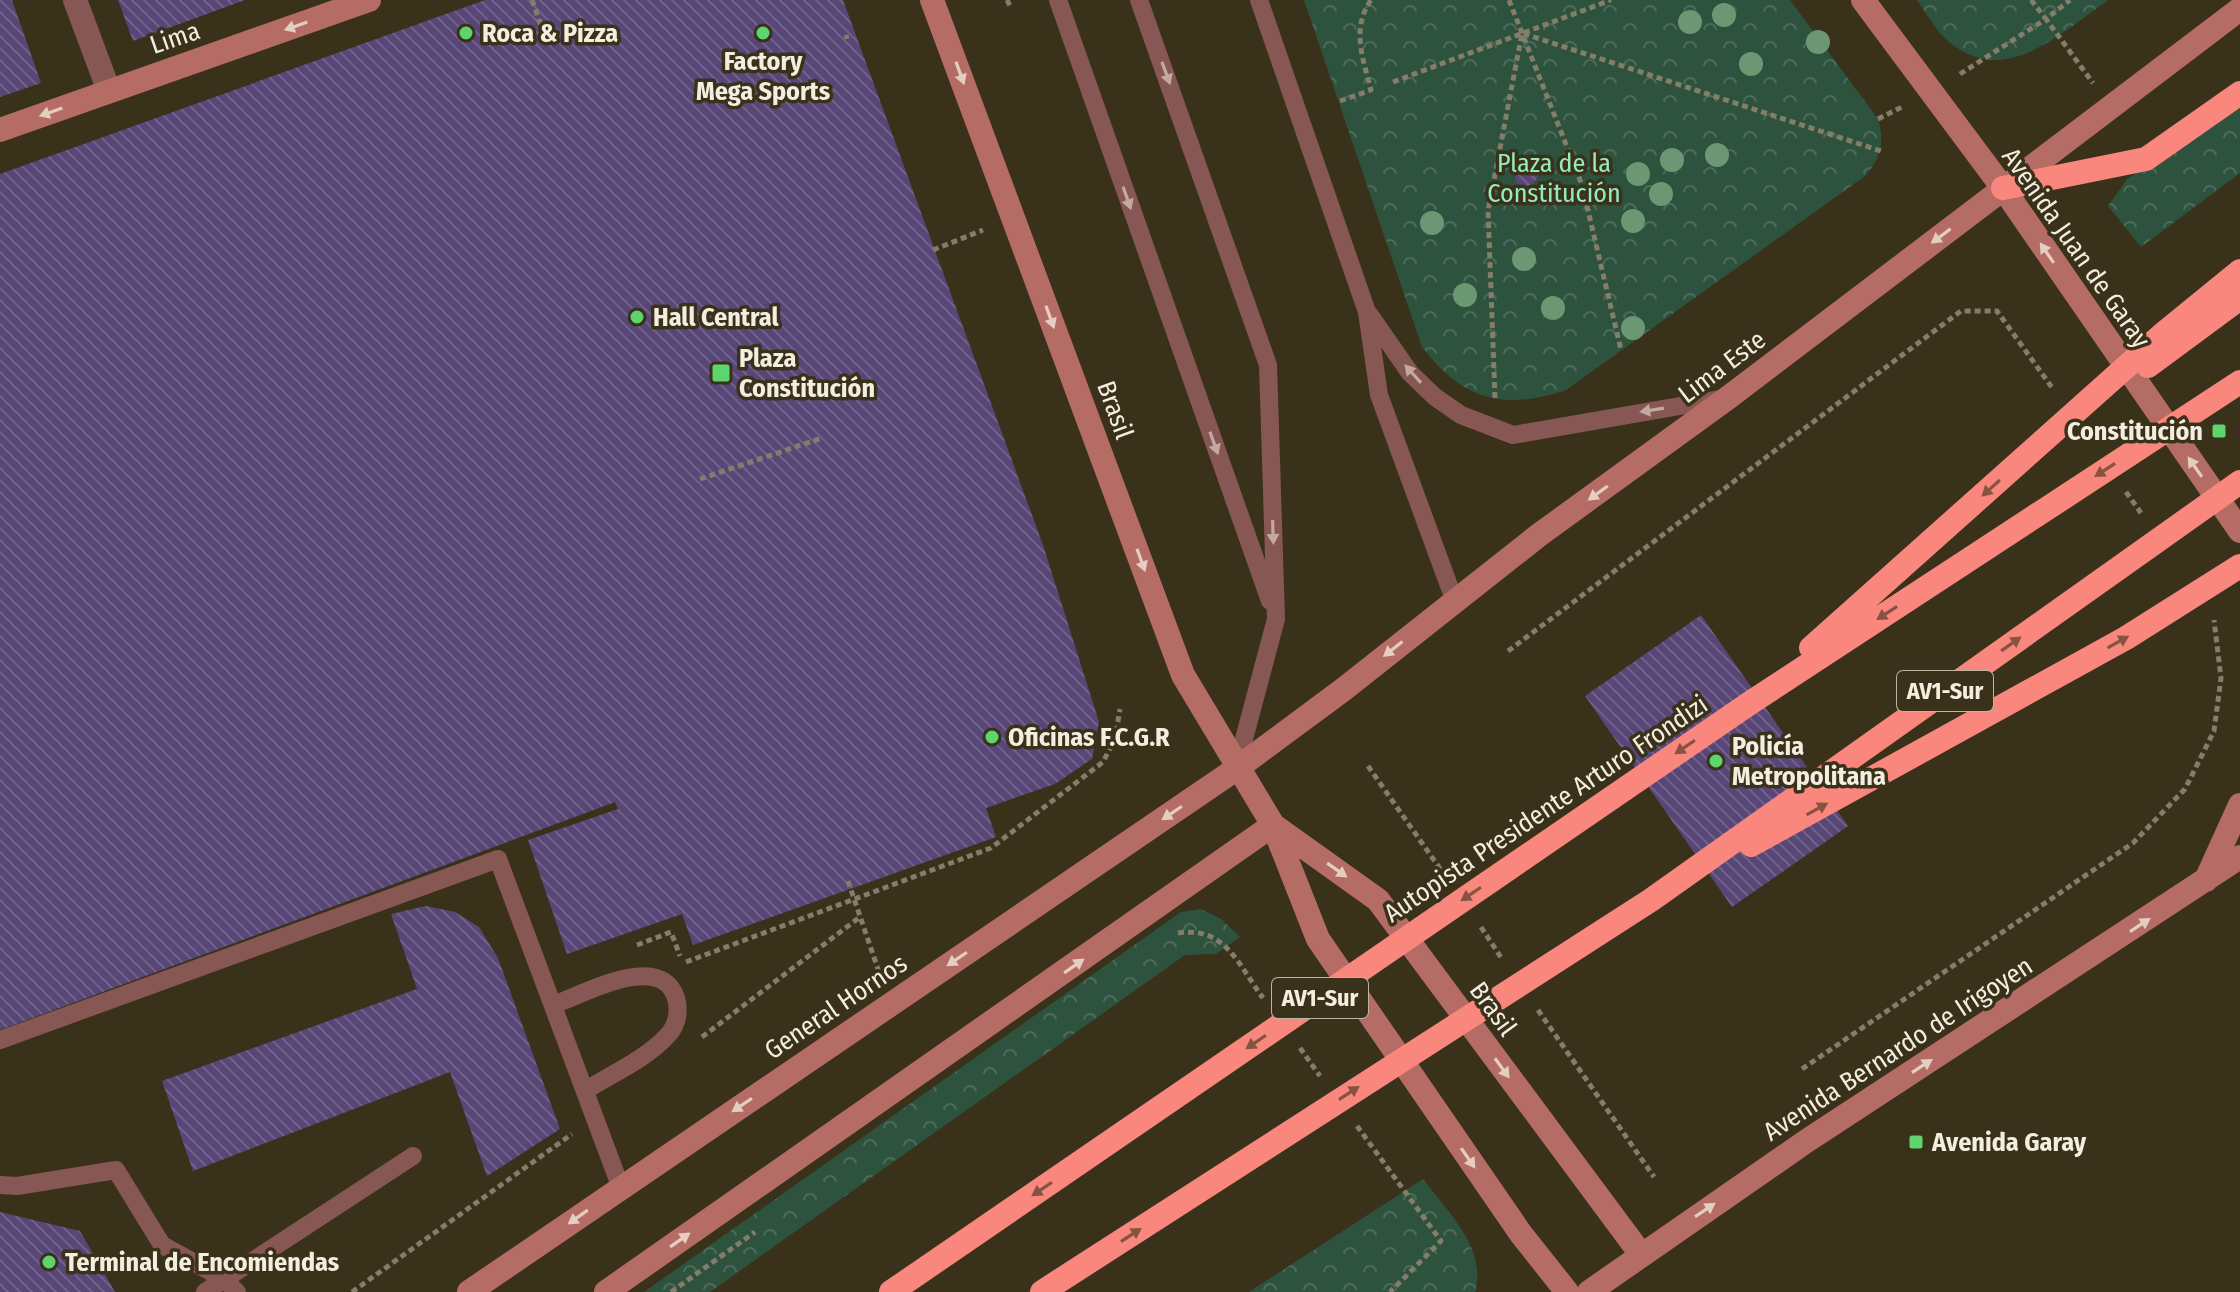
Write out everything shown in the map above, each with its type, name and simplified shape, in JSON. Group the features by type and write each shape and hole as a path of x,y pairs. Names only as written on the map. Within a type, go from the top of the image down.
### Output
{"highway":[{"path":"2003,188 2146,159 2240,93"},
{"path":"1750,703 2164,333 2240,271"},
{"path":"2033,450 2240,298"},
{"name":"Autopista Presidente Arturo Frondizi","path":"891,1292 1750,703 2240,382"},
{"name":"AV1-Sur","path":"1042,1292 1651,900 2240,482"},
{"path":"1651,900 2126,638 2240,566"}],"main road":[{"name":"Lima","path":"0,130 369,0"},
{"name":"Brasil","path":"932,0 1183,675 1236,769 1273,825 1318,939 1521,1234 1567,1292"},
{"name":"Avenida Juan de Garay","path":"1863,0 2003,188 2240,531"},
{"name":"Lima Este","path":"1236,769 1539,535 1729,397 2240,9"},
{"name":"General Hornos","path":"469,1292 1236,769"},
{"path":"2205,882 2240,805"},
{"name":"Brasil","path":"1273,825 1378,900 1640,1253"},
{"path":"606,1292 1273,825"},
{"name":"Avenida Bernardo de Irigoyen","path":"1589,1292 1640,1253 1808,1140 2240,857"}],"street":[{"path":"75,0 109,91"}],"lane":[{"path":"1058,0 1276,619"},
{"path":"1139,0 1268,365 1276,619 1236,769"},
{"path":"1259,0 1367,312 1379,395 1455,602"},
{"path":"1367,312 1410,373 1435,397 1461,415 1513,435 1729,397"},
{"path":"0,1040 498,859 621,1188"},
{"path":"553,1005 640,974 660,979 675,997 678,1017 669,1035 585,1091"},
{"path":"205,1292 230,1285 413,1156"},
{"path":"0,1185 17,1186 116,1170 162,1245 230,1285"}],"path":[{"path":"532,0 545,37"},
{"path":"1340,101 1371,90 1359,38 1363,11 1371,0"},
{"path":"1509,0 1582,185 1621,350"},
{"path":"1393,82 1611,0"},
{"path":"2031,0 2111,107"},
{"path":"1878,119 1931,92 2046,19 2070,0"},
{"path":"1522,33 1881,151"},
{"path":"1495,398 1488,211 1522,33"},
{"path":"933,250 1014,218"},
{"path":"1508,651 1961,311"},
{"path":"700,479 822,438"},
{"path":"629,948 671,932 683,963 991,848 1103,762 1115,739 1120,709"},
{"path":"848,881 890,1004"}],"green space":[{"name":"Plaza de la Constitución","path":"1304,0 1790,0 1878,119 1880,150 1865,176 1566,390 1522,400 1485,396 1453,379 1422,347"},
{"path":"1917,0 2108,0 2051,41 2030,52 1989,60 1968,54 1947,40"},
{"path":"2240,107 2240,173 2141,247 2108,206 2127,179"},
{"path":"1201,909 1221,919 1240,937 1216,954 1185,955 710,1292 644,1292 1181,912"},
{"path":"1423,1179 1471,1246 1476,1261 1475,1292 1249,1292"}],"building":[{"path":"0,0 12,0 41,83 0,97"},
{"path":"118,0 245,0 133,41"},
{"path":"485,0 843,0 1043,545 1099,722 1092,759 1055,784 986,808 996,837 693,945 682,914 567,954 528,840 618,809 615,802 0,1030 0,174"},
{"path":"1508,153 1550,164 1521,197"},
{"name":"Policía Metropolitana","path":"1701,615 1848,826 1732,907 1585,696"},
{"path":"426,906 455,912 479,927 498,958 560,1129 487,1176 450,1072 193,1171 162,1081 417,989 391,914"},
{"name":"Terminal de Encomiendas","path":"0,1212 80,1231 115,1292 0,1292"}],"place":[{"name":"Roca & Pizza","path":"466,33"},
{"name":"Factory Mega Sports","path":"763,33"},
{"name":"Hall Central","path":"637,317"},
{"name":"Plaza Constitución","path":"721,373"},
{"name":"Constitución","path":"2219,431"},
{"name":"Oficinas F.C.G.R","path":"992,737"},
{"name":"Policía Metropolitana","path":"1716,761"},
{"name":"Avenida Garay","path":"1916,1142"},
{"name":"Terminal de Encomiendas","path":"49,1262"}]}
